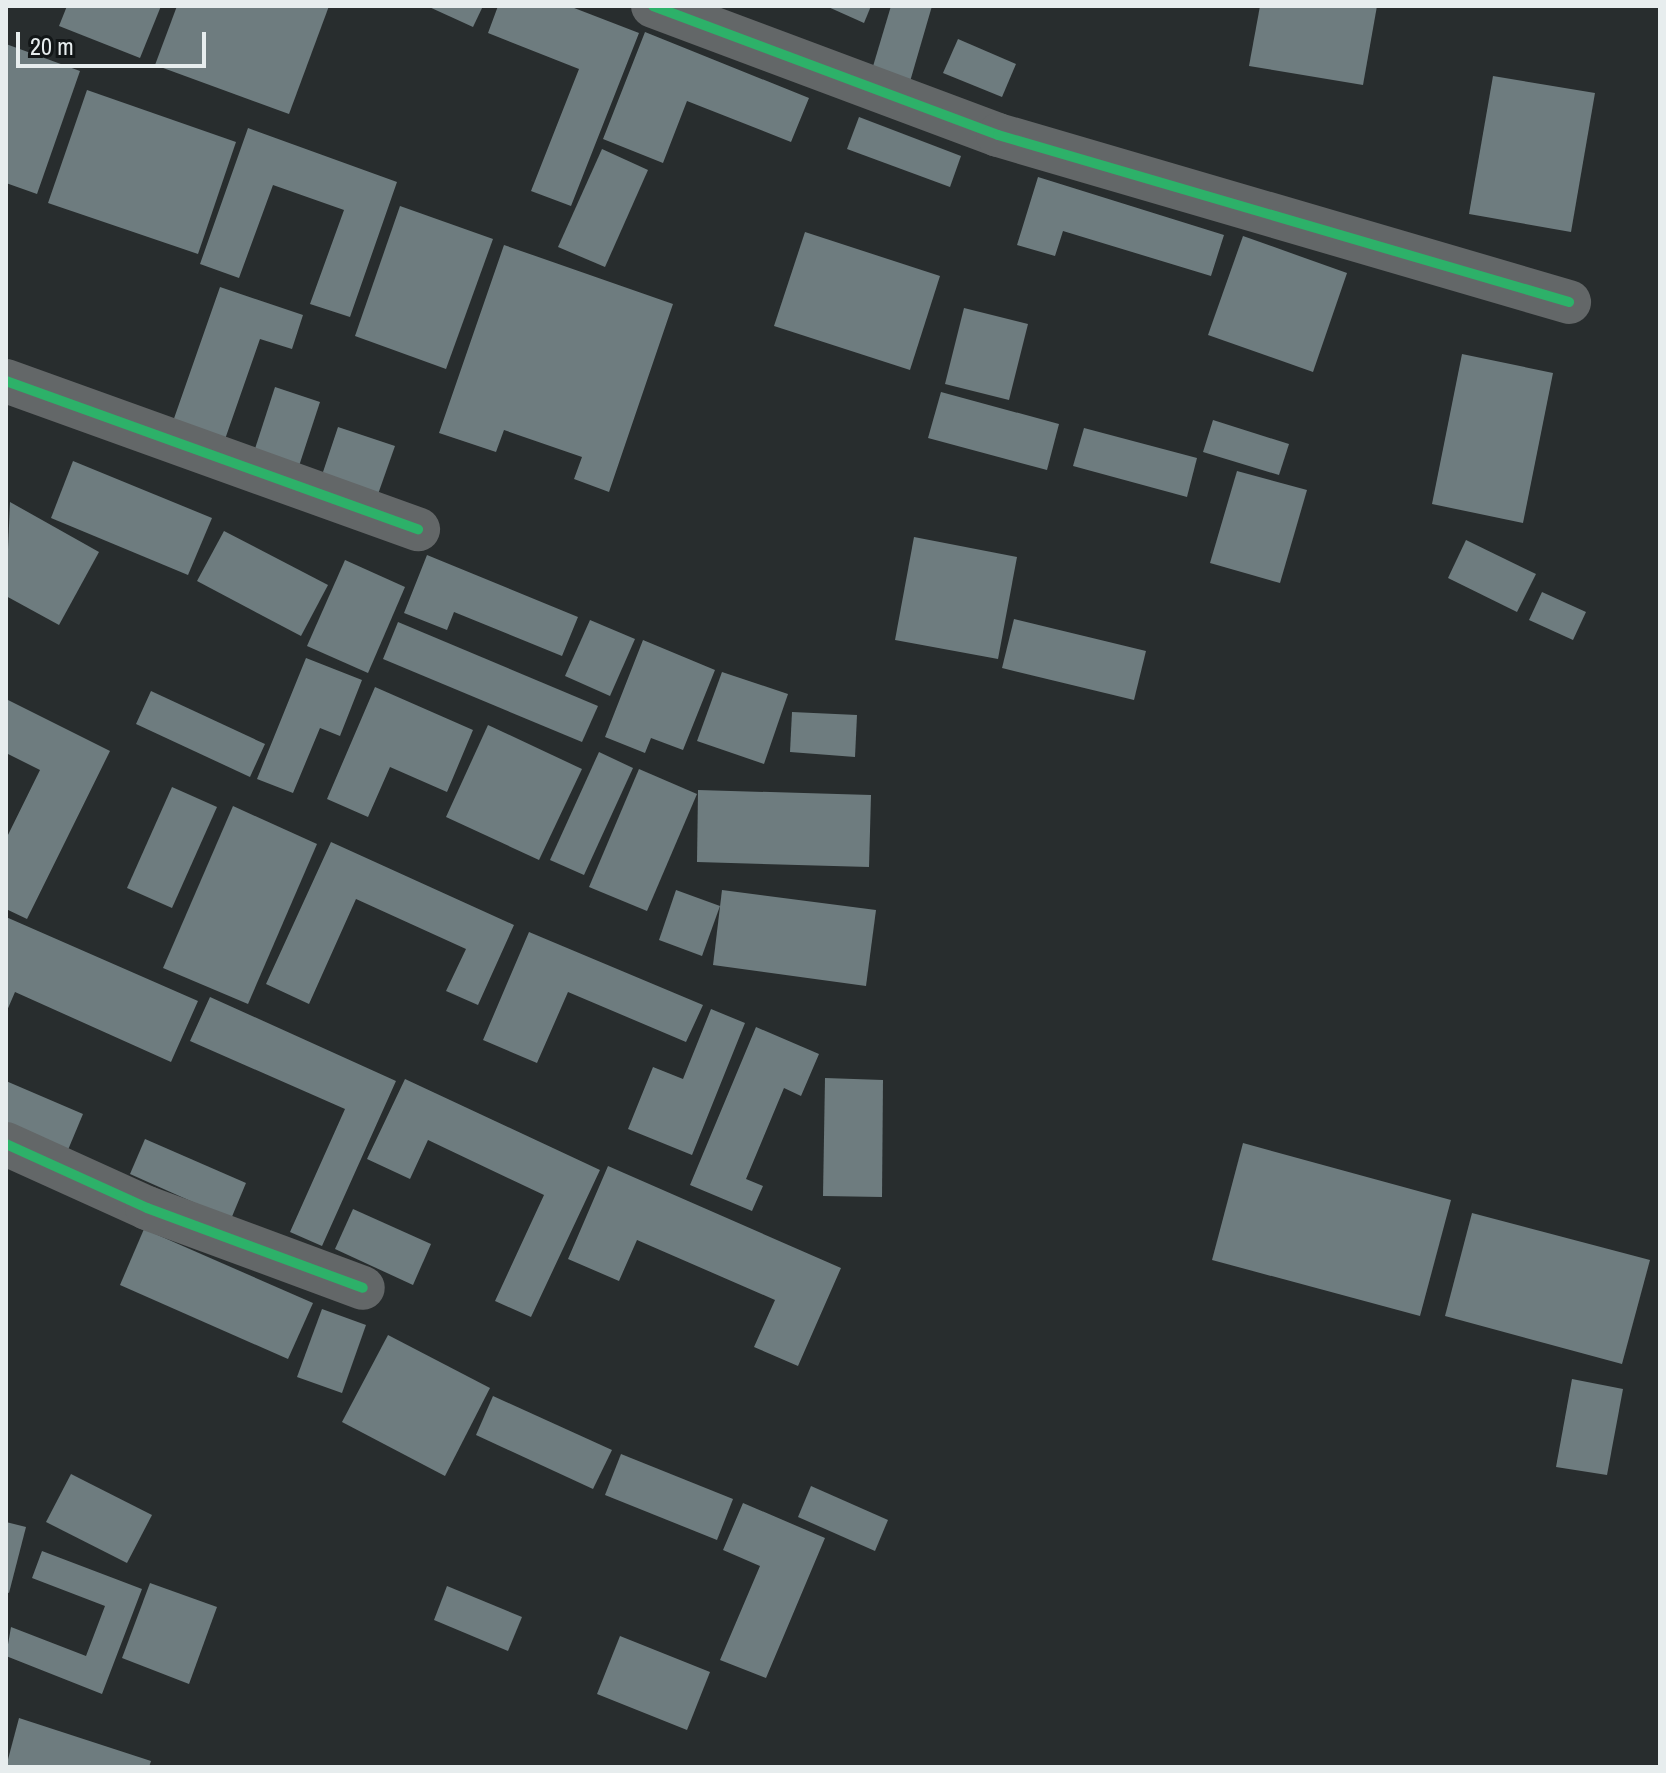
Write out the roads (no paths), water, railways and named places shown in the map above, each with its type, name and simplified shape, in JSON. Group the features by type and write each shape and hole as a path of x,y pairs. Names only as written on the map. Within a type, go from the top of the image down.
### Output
{"street":[{"path":"653,6 998,135 1569,302"},
{"path":"6,381 418,529"},
{"path":"6,1144 147,1208 363,1288"}]}
